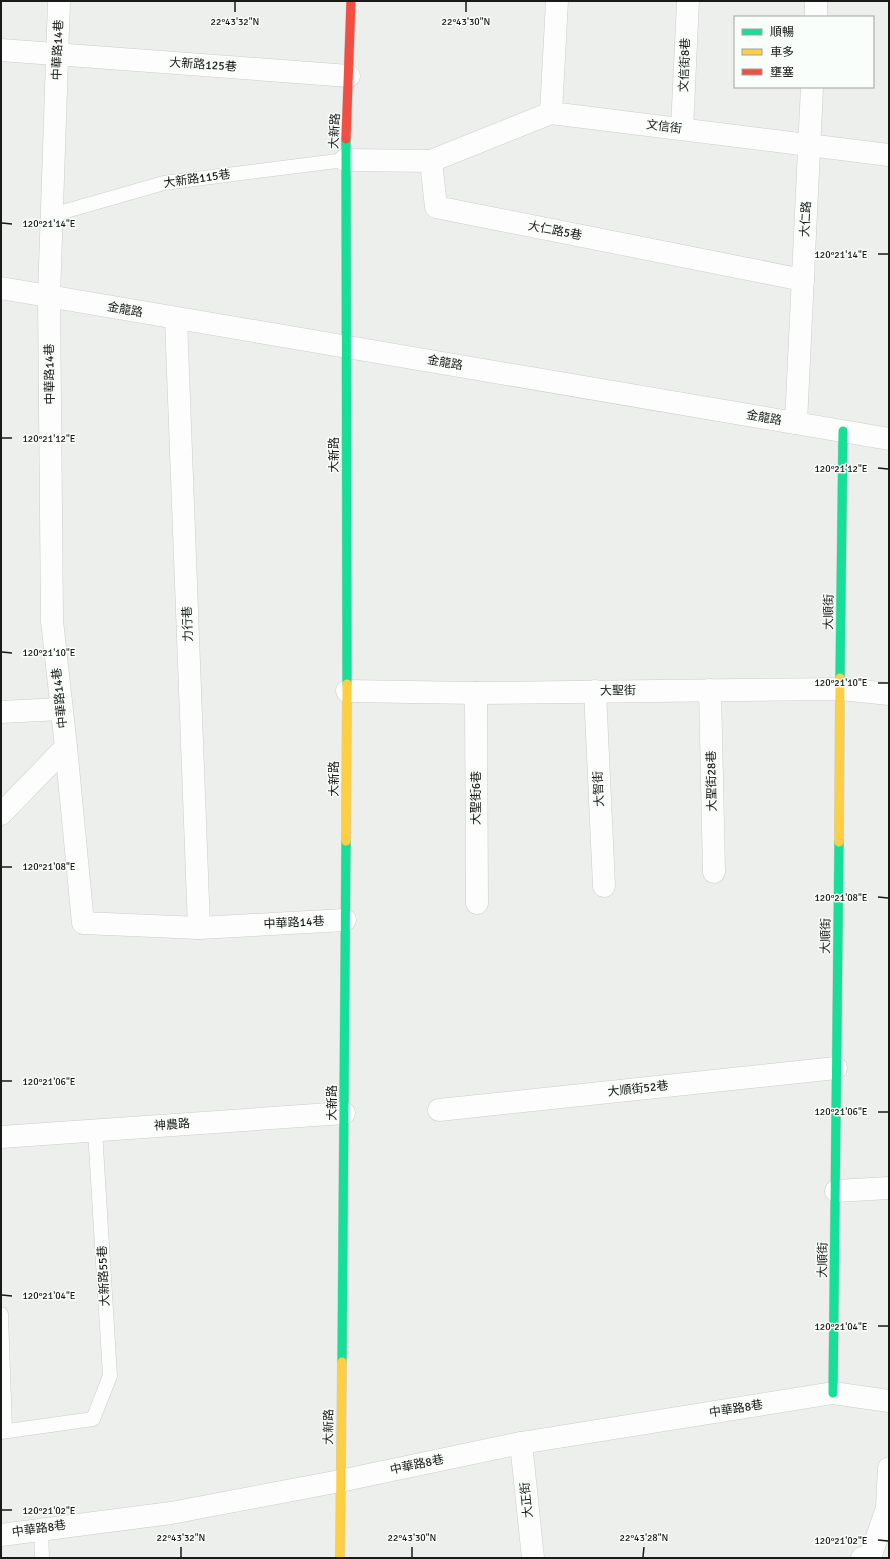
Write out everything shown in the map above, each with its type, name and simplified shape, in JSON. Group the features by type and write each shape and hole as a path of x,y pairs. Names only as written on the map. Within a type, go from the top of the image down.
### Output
{"street":[{"name":"中華路14巷","path":"59,1 49,296 52,622 83,923 199,928 345,920"},
{"name":"大新路","path":"340,1558 347,691 345,160 351,1"},
{"path":"345,160 430,161 551,113 557,1"},
{"name":"文信街8巷","path":"682,129 688,1"},
{"path":"816,1 816,16"},
{"name":"大新路125巷","path":"1,50 349,76"},
{"name":"大仁路","path":"796,423 812,88"},
{"name":"文信街","path":"551,113 889,155"},
{"name":"大仁路5巷","path":"430,161 436,207 803,280"},
{"name":"金龍路","path":"1,288 176,319 346,346 889,439"},
{"name":"力行巷","path":"176,319 199,928"},
{"name":"大順街","path":"834,1393 843,431"},
{"name":"大聖街","path":"347,691 476,693 841,689 889,694"},
{"name":"大聖街28巷","path":"710,690 714,872"},
{"name":"大智街","path":"595,691 604,886"},
{"name":"大聖街6巷","path":"476,693 477,903"},
{"path":"1,712 62,709"},
{"path":"1,814 66,747"},
{"name":"大順街52巷","path":"439,1110 836,1068"},
{"name":"神農路","path":"1,1137 344,1113"},
{"path":"836,1191 889,1188"},
{"name":"中華路8巷","path":"1,1535 171,1512 340,1481 521,1443 834,1393 889,1401"},
{"name":"大正街","path":"521,1443 532,1558"},
{"path":"862,1558 871,1555 888,1508 889,1468"}],"lane":[{"name":"大新路115巷","path":"52,216 164,183 345,160"},
{"name":"大新路55巷","path":"3,1432 93,1419 110,1376 95,1131"},
{"path":"1,1314 3,1432"},
{"path":"41,1529 42,1558"}],"traffic: fast":[{"path":"346,139 347,684"},
{"path":"840,678 843,431"},
{"path":"342,1362 346,841"},
{"path":"833,1393 839,842"}],"traffic: slow":[{"path":"839,842 840,678"},
{"path":"346,841 347,684"},
{"path":"340,1558 342,1362"}],"traffic: jam":[{"path":"346,139 351,1"}]}
